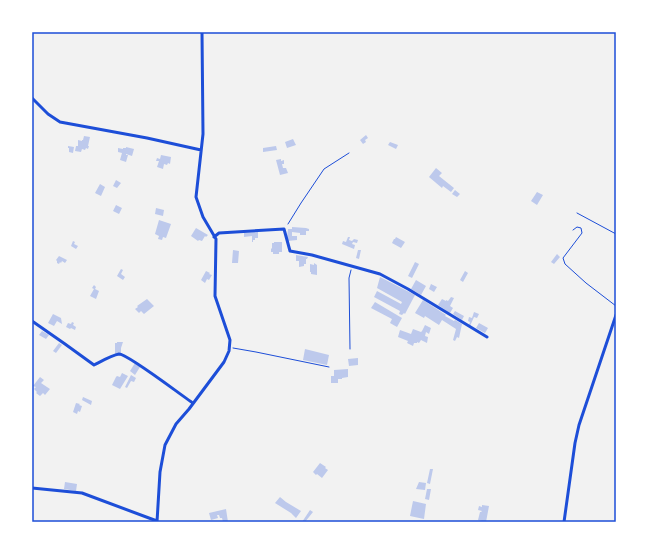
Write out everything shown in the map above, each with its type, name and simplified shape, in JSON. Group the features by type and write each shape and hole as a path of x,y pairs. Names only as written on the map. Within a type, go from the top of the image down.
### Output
{"street":[{"path":"32,488 82,493 157,521 160,472 165,445 176,424 224,362 229,351 230,340 215,296 216,239 203,217 196,197 203,134 202,32"},
{"path":"32,98 48,114 60,122 147,138 201,150"},
{"path":"214,237 219,233 284,229 290,251 312,255 380,274 488,337"},
{"path":"564,522 575,443 579,425 616,315"},
{"path":"32,321 94,365 120,354 137,363 193,403"}],"path":[{"path":"288,224 324,170 348,153"},
{"path":"577,213 616,234"},
{"path":"573,230 577,226 581,228 582,233 563,258 565,264 586,283 616,306"},
{"path":"350,349 349,278 352,266"},
{"path":"230,348 329,367"}],"building":[{"path":"366,135 368,138 363,144 360,140"},
{"path":"84,136 90,137 88,149 82,149 81,152 75,151 76,146 78,146 78,140 82,141"},
{"path":"293,139 296,145 287,148 285,142"},
{"path":"390,142 398,145 396,149 388,145"},
{"path":"68,146 74,147 73,153 69,152"},
{"path":"276,146 277,150 263,152 263,148"},
{"path":"126,147 134,149 132,156 126,154 128,155 126,162 120,160 122,153 118,152 118,148 123,149"},
{"path":"161,155 171,157 170,164 164,164 163,169 157,167 159,161 156,161 157,158 160,159"},
{"path":"281,159 281,161 284,160 284,164 282,164 283,168 286,168 288,173 280,175 276,160"},
{"path":"436,168 442,173 439,176 454,188 451,192 443,186 442,188 429,177"},
{"path":"116,180 121,183 117,188 113,186"},
{"path":"100,184 105,187 101,196 95,193"},
{"path":"455,190 460,194 457,197 452,194"},
{"path":"537,192 543,195 537,205 531,201"},
{"path":"116,205 122,208 119,214 113,211"},
{"path":"156,208 164,210 163,216 155,214"},
{"path":"159,220 171,224 166,238 163,237 162,240 158,239 159,236 155,234"},
{"path":"292,227 306,228 309,229 309,231 306,231 306,235 300,235 300,233 292,232 292,236 297,236 297,240 288,241 288,229 292,229"},
{"path":"196,228 208,235 206,237 205,236 202,241 198,241 191,236"},
{"path":"258,232 258,238 255,238 253,242 252,236 244,237 244,233"},
{"path":"348,237 350,237 349,240 352,241 354,239 358,240 357,243 353,242 352,244 355,245 354,249 342,244 343,241 346,242"},
{"path":"396,237 405,242 401,248 392,243"},
{"path":"73,241 75,242 74,244 78,246 76,249 71,246"},
{"path":"282,242 282,252 279,252 279,254 273,254 273,252 271,252 272,243"},
{"path":"233,250 239,251 238,263 232,263"},
{"path":"358,250 361,250 359,259 356,258"},
{"path":"557,254 560,257 554,264 551,262"},
{"path":"296,255 308,257 304,266 299,267 299,261 296,261"},
{"path":"59,256 67,260 65,263 62,261 59,264 57,263 56,260"},
{"path":"415,262 419,264 412,278 408,276"},
{"path":"314,263 317,265 317,275 311,274 310,272 310,264 314,265"},
{"path":"121,269 123,270 121,274 125,277 123,280 117,276"},
{"path":"206,271 212,275 205,283 201,280"},
{"path":"465,271 468,273 463,282 460,280"},
{"path":"380,277 415,295 405,314 399,314 400,311 374,297 377,291 401,304 402,302 377,288"},
{"path":"416,280 426,286 421,295 411,289"},
{"path":"431,284 437,287 434,292 429,289"},
{"path":"94,285 96,287 95,289 99,291 96,299 90,296 94,289 92,288"},
{"path":"451,297 454,298 450,306 453,308 450,313 438,305 442,299 448,301"},
{"path":"147,299 154,306 144,314 141,311 139,313 135,309"},
{"path":"423,300 446,315 445,316 462,324 459,338 457,337 455,341 453,340 456,329 442,320 439,325 425,316 424,318 415,313"},
{"path":"375,302 402,318 397,327 390,323 392,319 371,308"},
{"path":"455,311 464,316 462,320 453,314"},
{"path":"474,312 479,314 477,318 474,317 470,326 470,322 468,321 469,317 472,318"},
{"path":"53,314 61,318 62,324 57,321 54,326 48,323"},
{"path":"72,322 76,327 75,330 66,327 68,323 71,324"},
{"path":"479,323 488,328 485,333 476,328"},
{"path":"425,325 431,328 429,334 426,332 425,336 428,337 427,343 421,340 419,343 414,343 413,346 407,343 408,341 398,337 400,330 411,334 413,329 421,332"},
{"path":"42,331 49,335 46,339 39,335"},
{"path":"123,342 121,353 115,354 115,343"},
{"path":"59,343 62,345 56,353 53,351"},
{"path":"305,349 329,355 327,365 303,360"},
{"path":"358,358 358,365 349,366 348,359"},
{"path":"135,363 140,367 135,375 130,371"},
{"path":"348,369 348,377 338,379 338,383 331,383 331,376 334,376 334,370"},
{"path":"122,373 128,376 120,389 112,385 116,377 120,377"},
{"path":"131,375 136,378 134,382 131,381 127,388 125,387"},
{"path":"40,377 44,380 41,383 50,389 45,395 43,393 40,396 34,389 36,387 33,386"},
{"path":"83,397 92,401 91,405 82,400"},
{"path":"76,403 82,406 80,412 78,411 77,414 73,412"},
{"path":"320,463 328,470 322,478 313,472"},
{"path":"430,469 433,469 430,484 427,483"},
{"path":"65,482 77,484 76,491 64,489"},
{"path":"419,482 426,483 425,490 416,489"},
{"path":"427,489 431,489 429,500 425,499"},
{"path":"280,497 301,511 296,518 275,503"},
{"path":"413,501 426,504 424,519 410,516"},
{"path":"482,505 489,506 486,522 478,520 480,512 482,511 478,510 479,506 482,507"},
{"path":"226,509 228,522 223,522 219,515 217,515 218,518 211,520 209,513"},
{"path":"310,510 313,512 305,522 302,522"}]}
